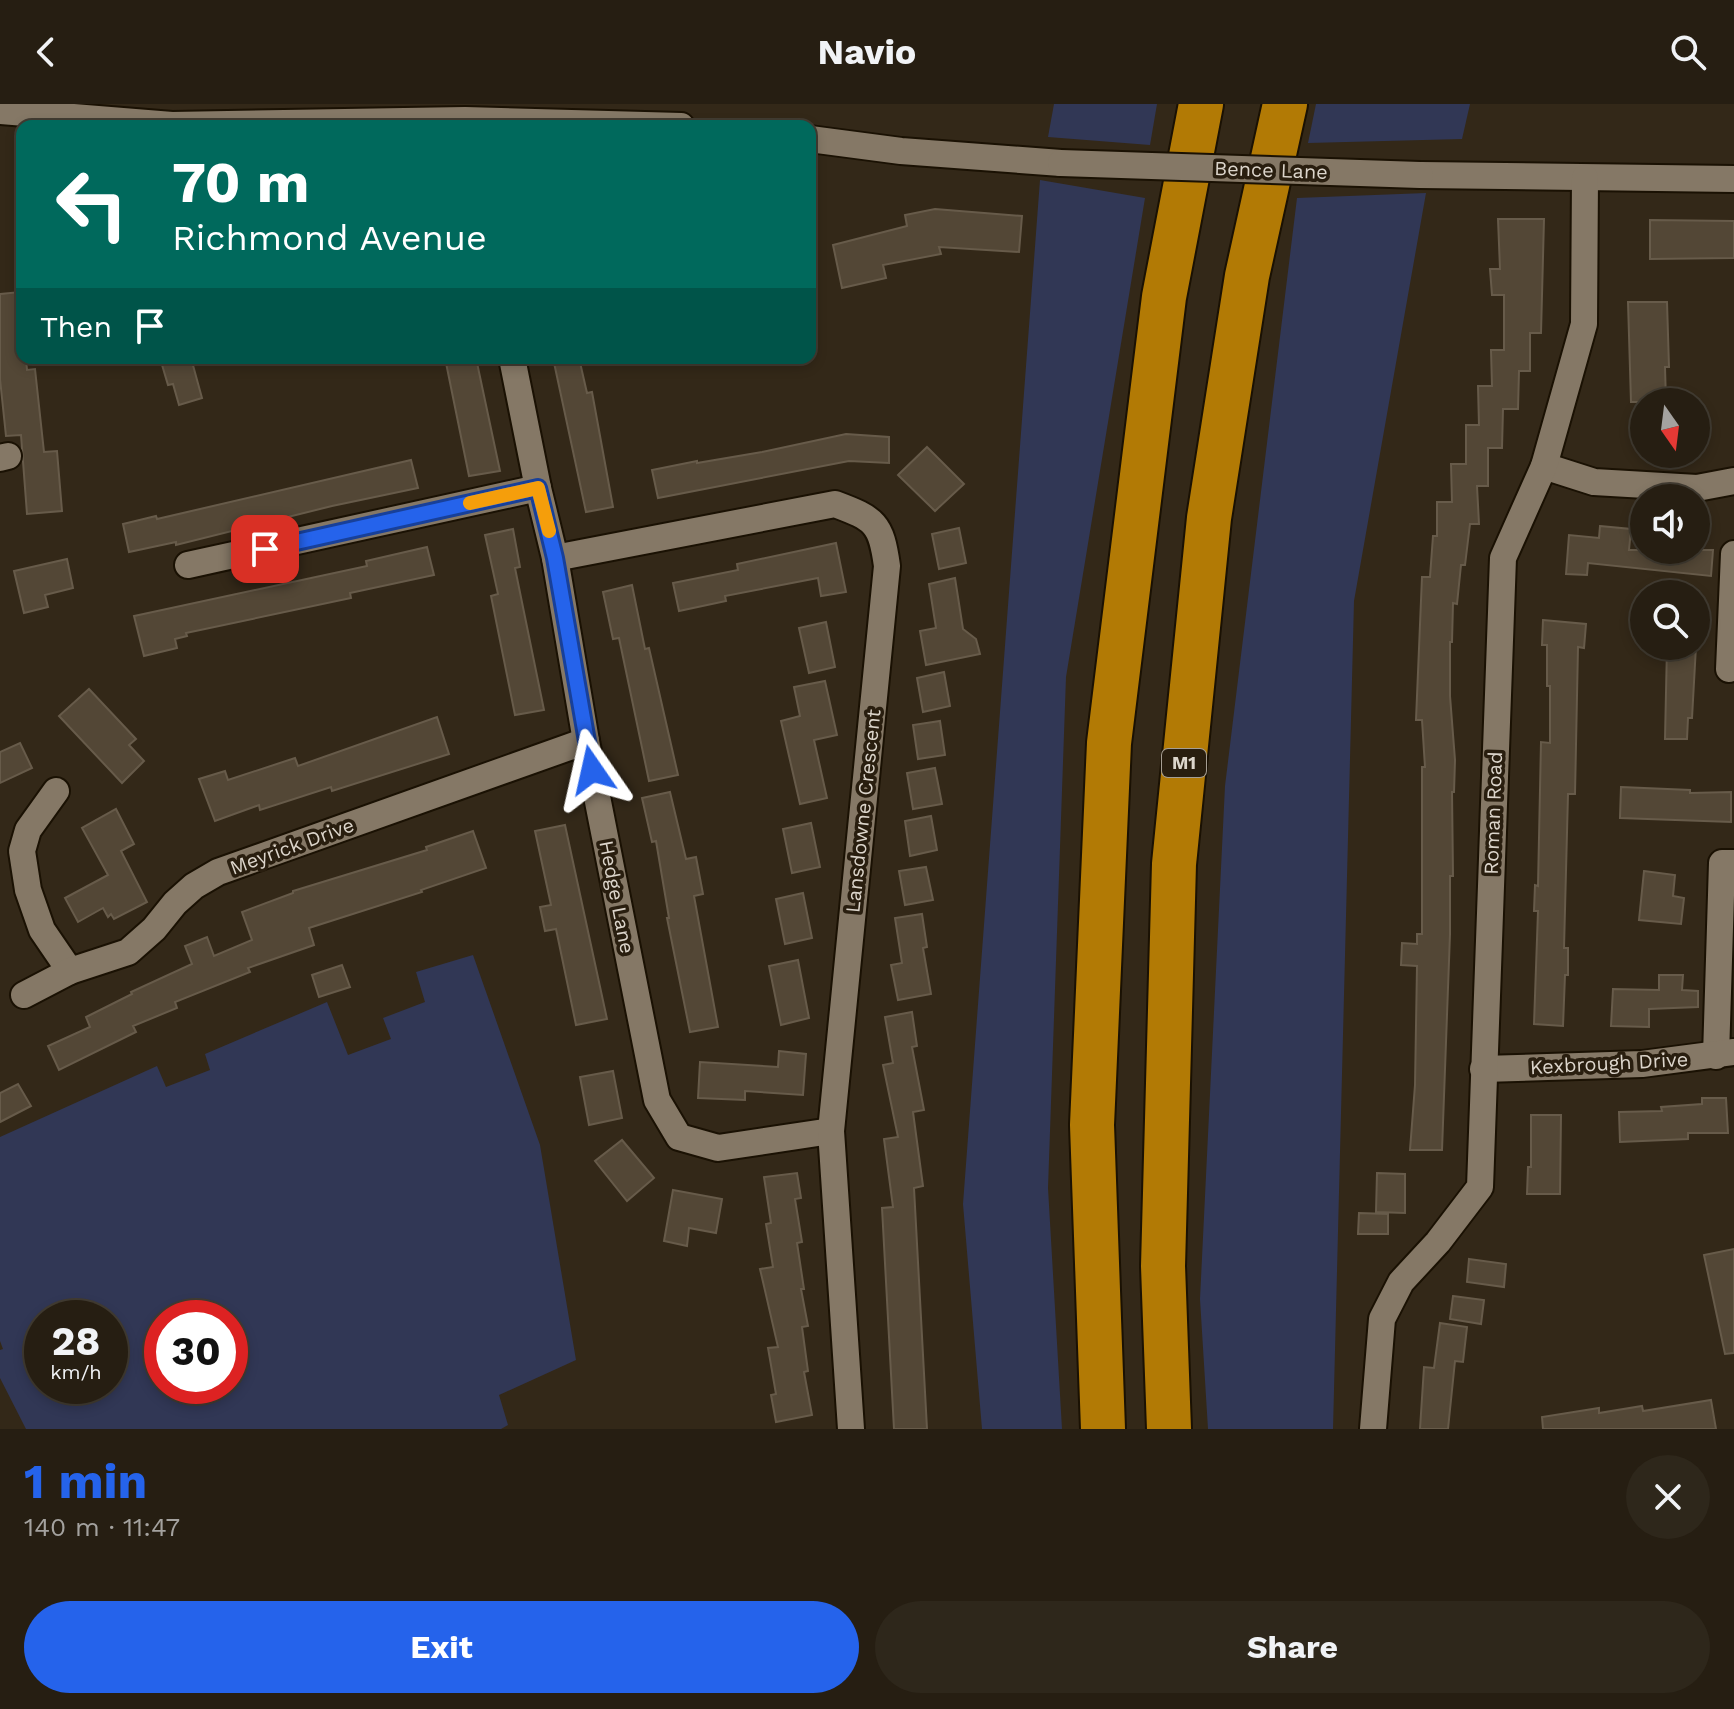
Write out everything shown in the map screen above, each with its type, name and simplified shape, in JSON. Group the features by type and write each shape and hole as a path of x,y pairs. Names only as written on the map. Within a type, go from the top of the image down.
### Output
{"highway":[{"path":"1103,1429 1092,1125 1109,743 1164,297 1201,104"},
{"name":"M1","path":"1169,1429 1163,1266 1174,864 1209,518 1247,276 1285,104"}],"street":[{"path":"0,111 111,120"},
{"name":"Bence Lane","path":"816,140 901,151 1061,163 1420,175 1734,179"},
{"name":"Roman Road","path":"1373,1429 1382,1319 1401,1282 1438,1242 1480,1187 1503,558 1544,466 1584,324 1585,178"},
{"name":"Hedge Lane","path":"513,364 555,558 586,741 657,1100 679,1137 718,1148 831,1131"},
{"path":"1544,466 1594,482 1697,488 1734,481"},
{"path":"188,565 538,488"},
{"name":"Lansdowne Crescent","path":"555,558 835,504 867,517 883,538 887,566 831,1131 851,1429"},
{"path":"1729,669 1734,554"},
{"name":"Meyrick Drive","path":"24,995 70,971 128,952 194,886 218,872 586,741"},
{"path":"56,791 28,830 22,851 28,890 42,930 70,971"},
{"path":"1725,1054 1722,863 1734,863"},
{"name":"Kexbrough Drive","path":"1483,1069 1642,1064 1725,1054"}],"shaded area":[{"path":"1054,104 1157,104 1150,145 1048,137"},
{"path":"1316,104 1470,104 1462,139 1308,143"},
{"path":"1040,180 1145,198 1066,677 1048,1188 1062,1429 982,1429 963,1204"},
{"path":"1426,193 1354,601 1333,1429 1208,1429 1200,1299 1225,786 1297,198"},
{"path":"473,955 540,1145 576,1360 499,1395 508,1425 501,1429 26,1429 0,1378 0,1350 3,1349 0,1341 0,1137 157,1066 166,1087 210,1070 205,1054 327,1002 348,1055 391,1039 383,1018 425,1002 416,972"}],"building":[{"path":"935,209 1022,216 1019,252 939,247 941,254 883,265 886,278 842,288 833,245 907,226 905,215"},
{"path":"1498,219 1544,219 1541,333 1530,333 1530,371 1519,371 1518,409 1503,409 1502,448 1488,448 1488,486 1477,486 1479,524 1470,524 1457,604 1453,603 1450,696 1455,760 1452,792 1453,876 1450,876 1442,1150 1410,1150 1415,1085 1417,966 1401,965 1402,943 1417,944 1417,934 1422,934 1422,767 1425,767 1422,720 1416,720 1422,577 1430,577 1433,536 1437,536 1437,502 1452,502 1451,464 1466,464 1466,425 1479,425 1478,386 1492,386 1491,350 1504,350 1504,295 1492,295 1490,269 1500,269"},
{"path":"1650,220 1734,221 1734,258 1650,259"},
{"path":"16,292 16,364 26,364 27,370 35,369 44,452 57,451 62,511 27,514 21,435 6,436 0,379 0,294"},
{"path":"1628,302 1667,302 1669,367 1665,367 1666,388 1631,388"},
{"path":"162,364 193,364 202,398 179,405 173,384 168,385"},
{"path":"446,364 477,364 500,471 469,476"},
{"path":"554,364 580,364 587,393 592,392 613,507 586,512"},
{"path":"846,434 889,437 889,463 849,461 658,498 652,470"},
{"path":"927,447 964,484 935,511 898,475"},
{"path":"411,460 418,488 176,545 176,542 129,552 123,524 156,516 157,519"},
{"path":"1600,526 1630,529 1630,564 1710,564 1710,550 1713,550 1711,576 1588,563 1587,575 1566,574 1569,535 1599,538"},
{"path":"959,528 966,563 939,569 932,534"},
{"path":"513,529 520,567 515,568 544,710 515,715 491,596 498,594 485,535"},
{"path":"836,543 846,592 821,596 818,578 725,596 726,601 679,611 673,583 738,570 737,564"},
{"path":"427,547 434,575 350,593 351,598 186,633 187,636 175,639 177,648 144,656 134,616 367,566 366,561"},
{"path":"67,559 73,588 45,595 48,607 24,613 14,571"},
{"path":"955,578 963,629 976,639 980,654 926,665 920,631 936,628 929,584"},
{"path":"632,585 645,649 649,648 678,775 649,781 619,638 613,639 603,592"},
{"path":"1543,620 1586,624 1584,648 1578,647 1575,794 1568,794 1564,948 1568,948 1568,975 1565,975 1563,1026 1534,1024 1538,911 1534,911 1535,885 1538,886 1541,742 1550,743 1550,686 1547,686 1547,645 1542,645"},
{"path":"826,622 835,667 809,673 799,628"},
{"path":"1667,660 1695,660 1692,718 1688,718 1687,739 1665,739"},
{"path":"944,672 950,706 923,712 917,678"},
{"path":"825,681 837,735 814,740 827,798 800,804 781,721 800,716 794,687"},
{"path":"89,689 136,739 129,745 144,761 122,783 59,716"},
{"path":"437,717 449,754 260,810 259,805 215,821 199,779 225,771 228,780 295,758 298,766"},
{"path":"940,721 945,755 918,759 913,725"},
{"path":"20,743 32,768 0,783 0,752"},
{"path":"935,768 942,804 913,809 907,773"},
{"path":"1621,787 1690,790 1690,793 1731,792 1731,822 1620,818"},
{"path":"670,792 686,859 696,857 703,894 694,896 718,1027 690,1032 667,918 656,841 652,842 642,798"},
{"path":"116,809 134,844 121,851 147,902 114,919 111,914 108,917 103,908 78,922 65,898 108,875 82,828"},
{"path":"931,816 937,850 910,856 905,821"},
{"path":"811,823 820,867 792,873 783,829"},
{"path":"565,825 607,1019 576,1025 556,929 545,931 540,907 551,905 535,831"},
{"path":"473,831 486,868 309,928 314,945 248,968 250,972 175,1002 177,1008 133,1026 136,1032 59,1070 48,1046 90,1027 86,1017 192,964 185,946 207,937 214,956 252,940 242,912 293,891 427,850 426,847"},
{"path":"926,867 933,900 905,905 899,871"},
{"path":"1644,871 1675,875 1673,896 1684,898 1681,924 1639,920"},
{"path":"803,893 812,938 785,944 776,899"},
{"path":"922,914 927,947 923,948 931,994 898,1000 891,965 902,963 895,918"},
{"path":"798,960 809,1018 781,1025 769,966"},
{"path":"342,965 350,987 319,997 312,975"},
{"path":"1659,975 1683,975 1682,990 1698,991 1698,1007 1649,1009 1649,1027 1611,1026 1613,989 1659,990"},
{"path":"912,1012 917,1046 912,1047 924,1110 913,1112 923,1186 914,1188 927,1429 894,1429 882,1208 893,1207 884,1139 898,1137 883,1065 893,1063 885,1017"},
{"path":"779,1051 806,1054 803,1095 745,1091 745,1100 698,1098 700,1062 778,1067"},
{"path":"613,1071 622,1118 589,1125 580,1077"},
{"path":"18,1084 31,1106 0,1122 0,1093"},
{"path":"1702,1098 1726,1098 1728,1133 1688,1133 1688,1139 1620,1142 1619,1112 1662,1111 1661,1107 1702,1104"},
{"path":"1531,1115 1561,1115 1560,1194 1527,1194 1528,1167 1531,1167"},
{"path":"622,1140 654,1178 627,1201 595,1161"},
{"path":"797,1173 801,1198 795,1199 802,1242 797,1243 808,1326 802,1327 808,1371 804,1372 812,1415 776,1422 771,1395 776,1394 768,1348 778,1347 760,1269 773,1267 766,1224 771,1223 764,1177"},
{"path":"1377,1173 1405,1174 1405,1213 1376,1212"},
{"path":"673,1190 722,1199 716,1233 689,1228 687,1246 664,1241"},
{"path":"1359,1213 1388,1214 1388,1234 1358,1234"},
{"path":"1734,1249 1734,1353 1725,1354 1704,1255"},
{"path":"1469,1259 1506,1264 1504,1287 1467,1282"},
{"path":"1453,1296 1484,1300 1481,1324 1450,1319"},
{"path":"1440,1323 1467,1327 1463,1362 1455,1361 1448,1429 1420,1429 1424,1367 1434,1368"},
{"path":"1711,1400 1716,1429 1543,1429 1542,1417 1599,1408 1599,1413 1642,1406 1643,1411"}],"slow traffic":[{"path":"470,503 538,488 549,531"}],"route":[{"path":"265,549 538,488 555,558 592,770"}]}
